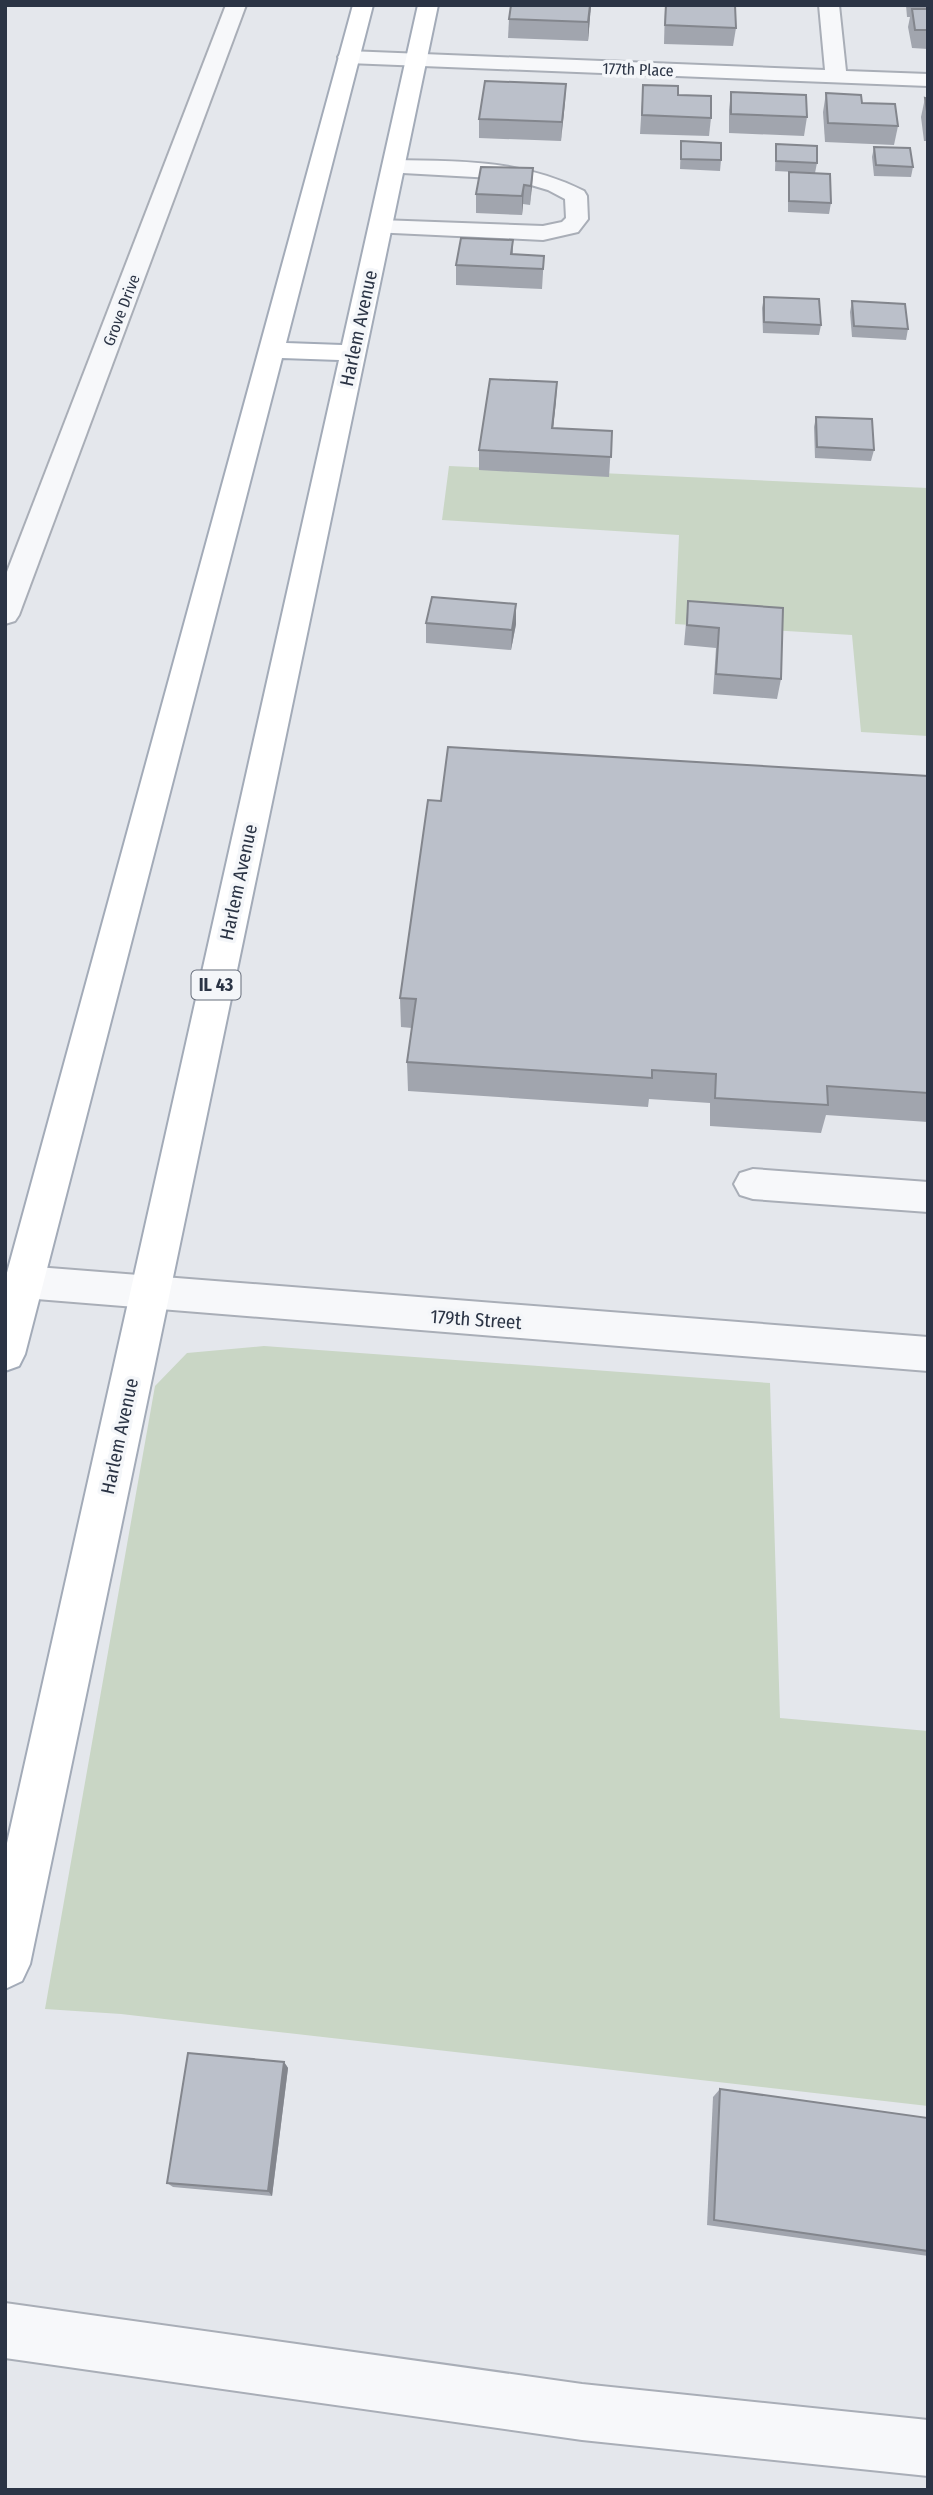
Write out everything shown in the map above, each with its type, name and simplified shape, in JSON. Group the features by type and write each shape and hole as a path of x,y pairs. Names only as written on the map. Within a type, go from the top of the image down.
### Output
{"main road":[{"path":"5,1354 363,5"},
{"name":"Harlem Avenue","path":"5,1965 428,5"},
{"path":"270,350 353,353"}],"street":[{"name":"Grove Drive","path":"5,615 236,5"},
{"path":"829,5 836,77"},
{"name":"177th Place","path":"348,57 928,80"},
{"path":"380,227 543,233 570,228 577,219 576,196 535,178 464,169 393,167"},
{"path":"753,1184 928,1197"},
{"name":"179th Street","path":"24,1282 928,1354"},
{"path":"5,2330 582,2412 928,2448"}],"green space":[{"path":"449,466 928,488 928,736 861,732 852,635 675,624 679,535 442,520"},
{"path":"264,1346 770,1383 780,1718 928,1731 928,2106 121,2014 45,2009 155,1386 187,1353"}],"building":[{"path":"511,5 590,5 588,22 509,19"},
{"path":"666,5 735,5 736,28 665,25"},
{"path":"912,9 928,9 928,30 915,30"},
{"path":"485,81 566,84 562,122 479,119"},
{"path":"643,85 678,86 678,95 711,96 711,118 642,115"},
{"path":"731,92 806,95 807,117 731,114"},
{"path":"826,93 861,95 862,103 895,104 898,126 828,123"},
{"path":"681,141 721,143 721,160 681,159"},
{"path":"776,144 817,146 817,163 776,161"},
{"path":"874,147 910,148 913,167 876,165"},
{"path":"481,167 533,168 531,186 524,185 522,196 476,194"},
{"path":"789,172 830,174 831,203 789,201"},
{"path":"461,238 513,240 511,254 544,256 543,269 456,265"},
{"path":"764,297 819,299 821,325 764,322"},
{"path":"852,301 905,304 908,329 854,326"},
{"path":"490,379 557,382 552,428 612,431 611,457 479,450"},
{"path":"816,417 872,419 874,450 817,447"},
{"path":"432,597 516,604 512,630 426,623"},
{"path":"688,601 783,608 781,679 716,674 719,628 687,625"},
{"path":"448,747 928,776 928,1093 827,1086 828,1105 715,1098 716,1074 652,1070 652,1078 407,1062 416,999 400,998 428,800 441,801"},
{"path":"188,2053 284,2062 268,2191 167,2183"},
{"path":"720,2089 928,2118 928,2251 714,2220"}]}
